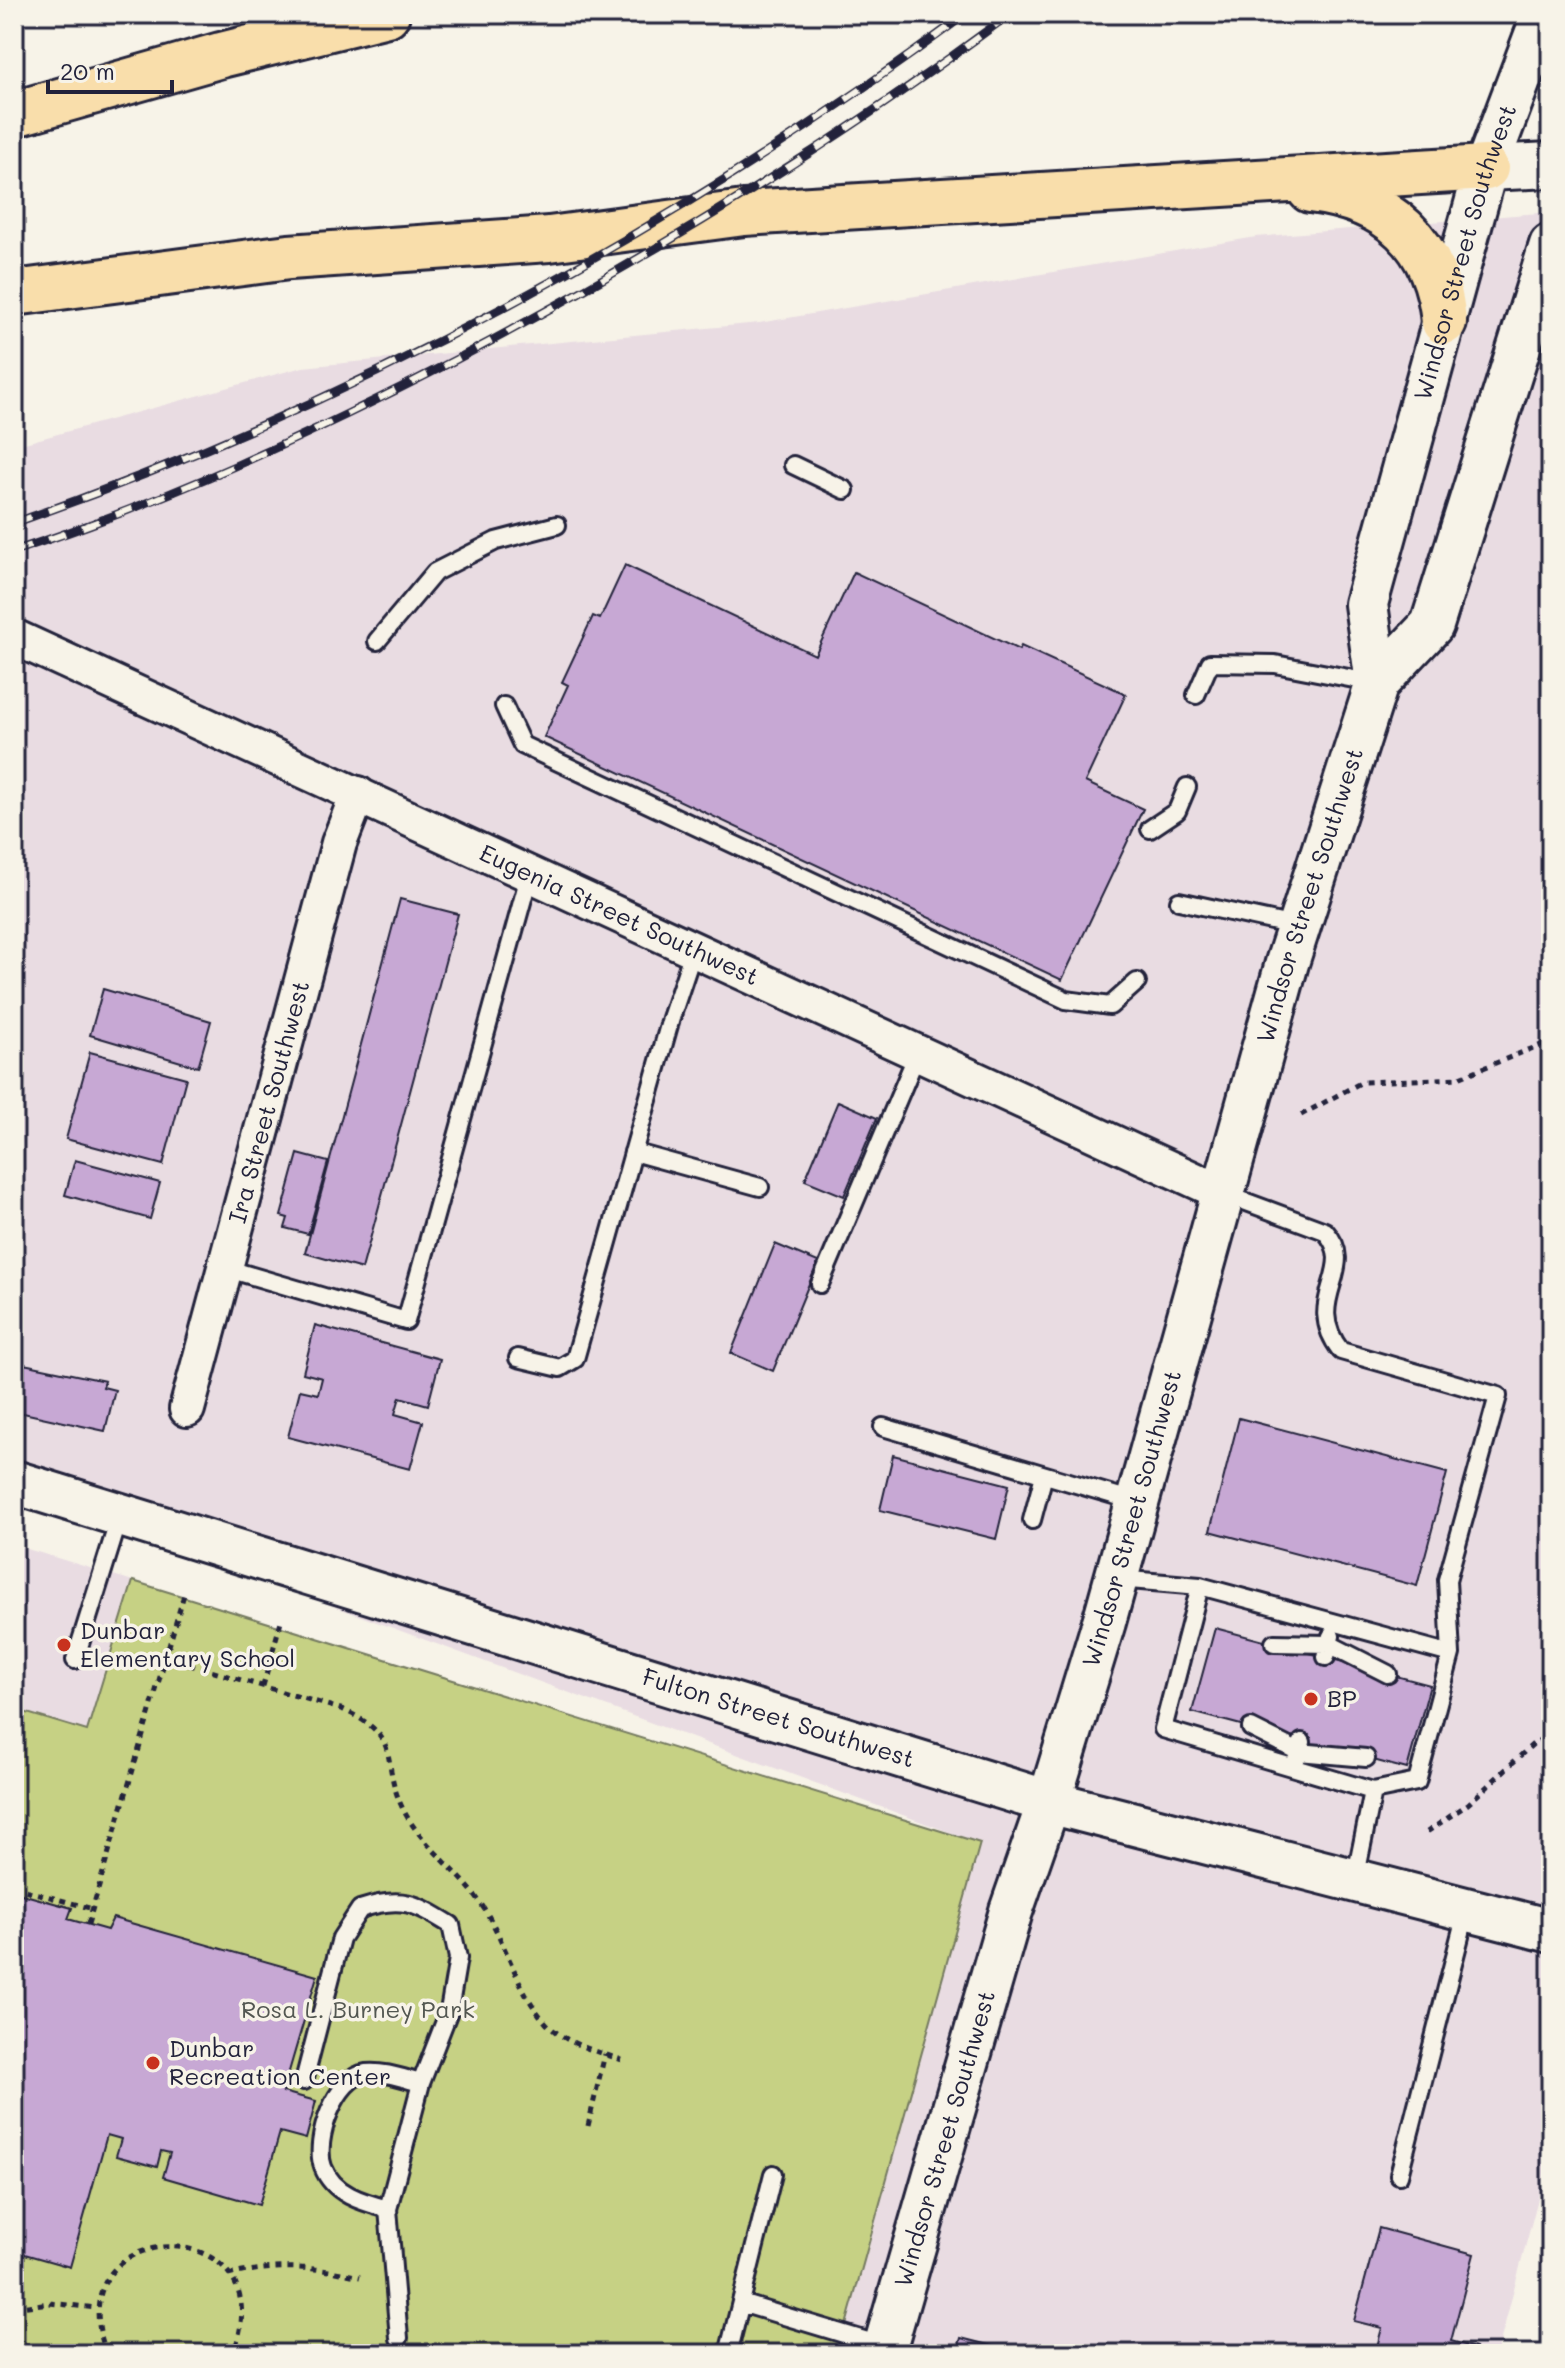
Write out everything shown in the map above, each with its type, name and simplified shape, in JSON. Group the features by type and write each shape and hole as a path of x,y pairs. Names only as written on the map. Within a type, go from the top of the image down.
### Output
{"highway":[{"path":"14,114 221,55 387,14"},
{"path":"14,293 289,257 549,239 744,213 1486,168"},
{"path":"1252,184 1341,197 1364,204 1408,232 1437,276 1444,322"}],"main road":[{"path":"1486,168 1551,165"}],"street":[{"name":"Windsor Street Southwest","path":"884,2350 1011,1911 1049,1802 1116,1579 1299,927 1377,683 1366,604 1486,168 1544,14"},
{"name":"Windsor Street Southwest","path":"1377,683 1432,625 1551,245"},
{"name":"Eugenia Street Southwest","path":"14,637 1225,1194"},
{"name":"Ira Street Southwest","path":"187,1409 339,843 358,794"},
{"name":"Fulton Street Southwest","path":"14,1482 1049,1802 1551,1931"}],"lane":[{"path":"793,465 845,490"},
{"path":"377,641 435,572 496,541 557,525"},
{"path":"1196,695 1210,663 1275,664 1377,683"},
{"path":"504,706 522,745 1066,1000 1110,1006 1137,982"},
{"path":"1150,829 1177,811 1187,787"},
{"path":"225,1268 406,1321 530,873"},
{"path":"1179,901 1299,927"},
{"path":"518,1358 560,1368 575,1359 694,949"},
{"path":"820,1284 918,1052"},
{"path":"633,1152 760,1187"},
{"path":"1225,1194 1325,1231 1335,1242 1339,1254 1324,1316 1329,1335 1341,1351 1498,1396 1447,1580 1451,1654 1417,1782 1373,1791 1251,1728"},
{"path":"883,1427 1138,1502"},
{"path":"1032,1520 1044,1475"},
{"path":"75,1660 120,1515"},
{"path":"1116,1579 1200,1586 1451,1654"},
{"path":"1200,1586 1163,1729 1298,1754 1366,1758"},
{"path":"1328,1650 1335,1622"},
{"path":"1274,1643 1328,1650 1388,1674"},
{"path":"1355,1880 1373,1791"},
{"path":"304,2081 341,1938 360,1909 383,1901 414,1902 451,1925 458,1958 449,2011 421,2083 388,2209 399,2338"},
{"path":"1399,2175 1467,1909"},
{"path":"388,2209 360,2202 339,2190 323,2166 322,2142 331,2108 343,2085 365,2073 421,2083"},
{"path":"728,2354 773,2174"},
{"path":"741,2303 884,2350"}],"path":[{"path":"1301,1115 1362,1082 1458,1078 1512,1053 1551,1041"},
{"path":"88,1924 185,1591"},
{"path":"263,1686 281,1621"},
{"path":"166,1658 344,1710 366,1720 382,1734 401,1806 416,1833 479,1899 506,1946 529,2000 547,2025 566,2039 622,2060"},
{"path":"1427,1832 1468,1804 1533,1744 1551,1734"},
{"path":"14,1887 93,1909"},
{"path":"588,2126 605,2054"},
{"path":"107,2354 98,2332 97,2308 105,2283 120,2264 139,2251 161,2245 184,2246 206,2254 236,2287 243,2309 242,2332 233,2354"},
{"path":"228,2275 265,2266 315,2267 360,2277"},
{"path":"14,2308 49,2303 97,2308"}],"shaded area":[{"path":"1551,212 1551,2149 1497,2354 838,2354 979,1843 142,1536 14,1498 14,446 303,367 759,323 1256,237"},
{"name":"Dunbar Elementary School","path":"14,1545 133,1581 87,1731 14,1709"}],"green space":[{"name":"Rosa L. Burney Park","path":"133,1581 980,1843 838,2354 14,2354 14,1709 87,1731"}],"building":[{"path":"625,565 815,655 854,572 1019,650 1021,646 1126,694 1085,782 1143,809 1062,980 544,737 568,685 562,682 593,616 600,619"},
{"path":"400,899 458,914 362,1269 305,1253"},
{"path":"103,989 211,1021 198,1067 90,1035"},
{"path":"90,1052 186,1078 163,1165 66,1139"},
{"path":"838,1101 877,1118 844,1196 805,1180"},
{"path":"298,1154 328,1162 308,1234 285,1228 288,1218 281,1216"},
{"path":"75,1160 160,1183 150,1219 65,1195"},
{"path":"775,1244 818,1262 773,1371 731,1353"},
{"path":"315,1325 440,1359 428,1405 400,1397 395,1414 423,1422 410,1469 288,1437 300,1390 318,1394 322,1378 303,1373"},
{"path":"14,1362 105,1381 103,1387 115,1390 105,1431 14,1411"},
{"path":"1239,1418 1447,1473 1417,1586 1210,1531"},
{"path":"893,1455 1009,1485 996,1539 880,1510"},
{"name":"BP","path":"1215,1628 1430,1685 1407,1769 1192,1712"},
{"name":"Dunbar Recreation Center","path":"14,1892 72,1908 68,1919 107,1930 113,1918 317,1976 283,2092 316,2101 306,2139 280,2132 259,2205 163,2177 170,2153 161,2151 157,2167 116,2156 121,2139 107,2135 70,2267 14,2251 14,2033 17,2021 14,2020"},
{"path":"1379,2228 1474,2254 1451,2341 1475,2348 1473,2354 1375,2354 1382,2328 1354,2321"},
{"path":"961,2338 1024,2354 957,2354"}],"railway":[{"path":"14,523 141,476 266,424 509,304 743,168 856,93 966,14"},
{"path":"14,551 128,510 239,464 403,386 529,321 670,240 809,154 1010,14"}],"place":[{"name":"Dunbar Elementary School","path":"64,1645"},
{"name":"BP","path":"1311,1699"},
{"name":"Dunbar Recreation Center","path":"153,2063"}]}
